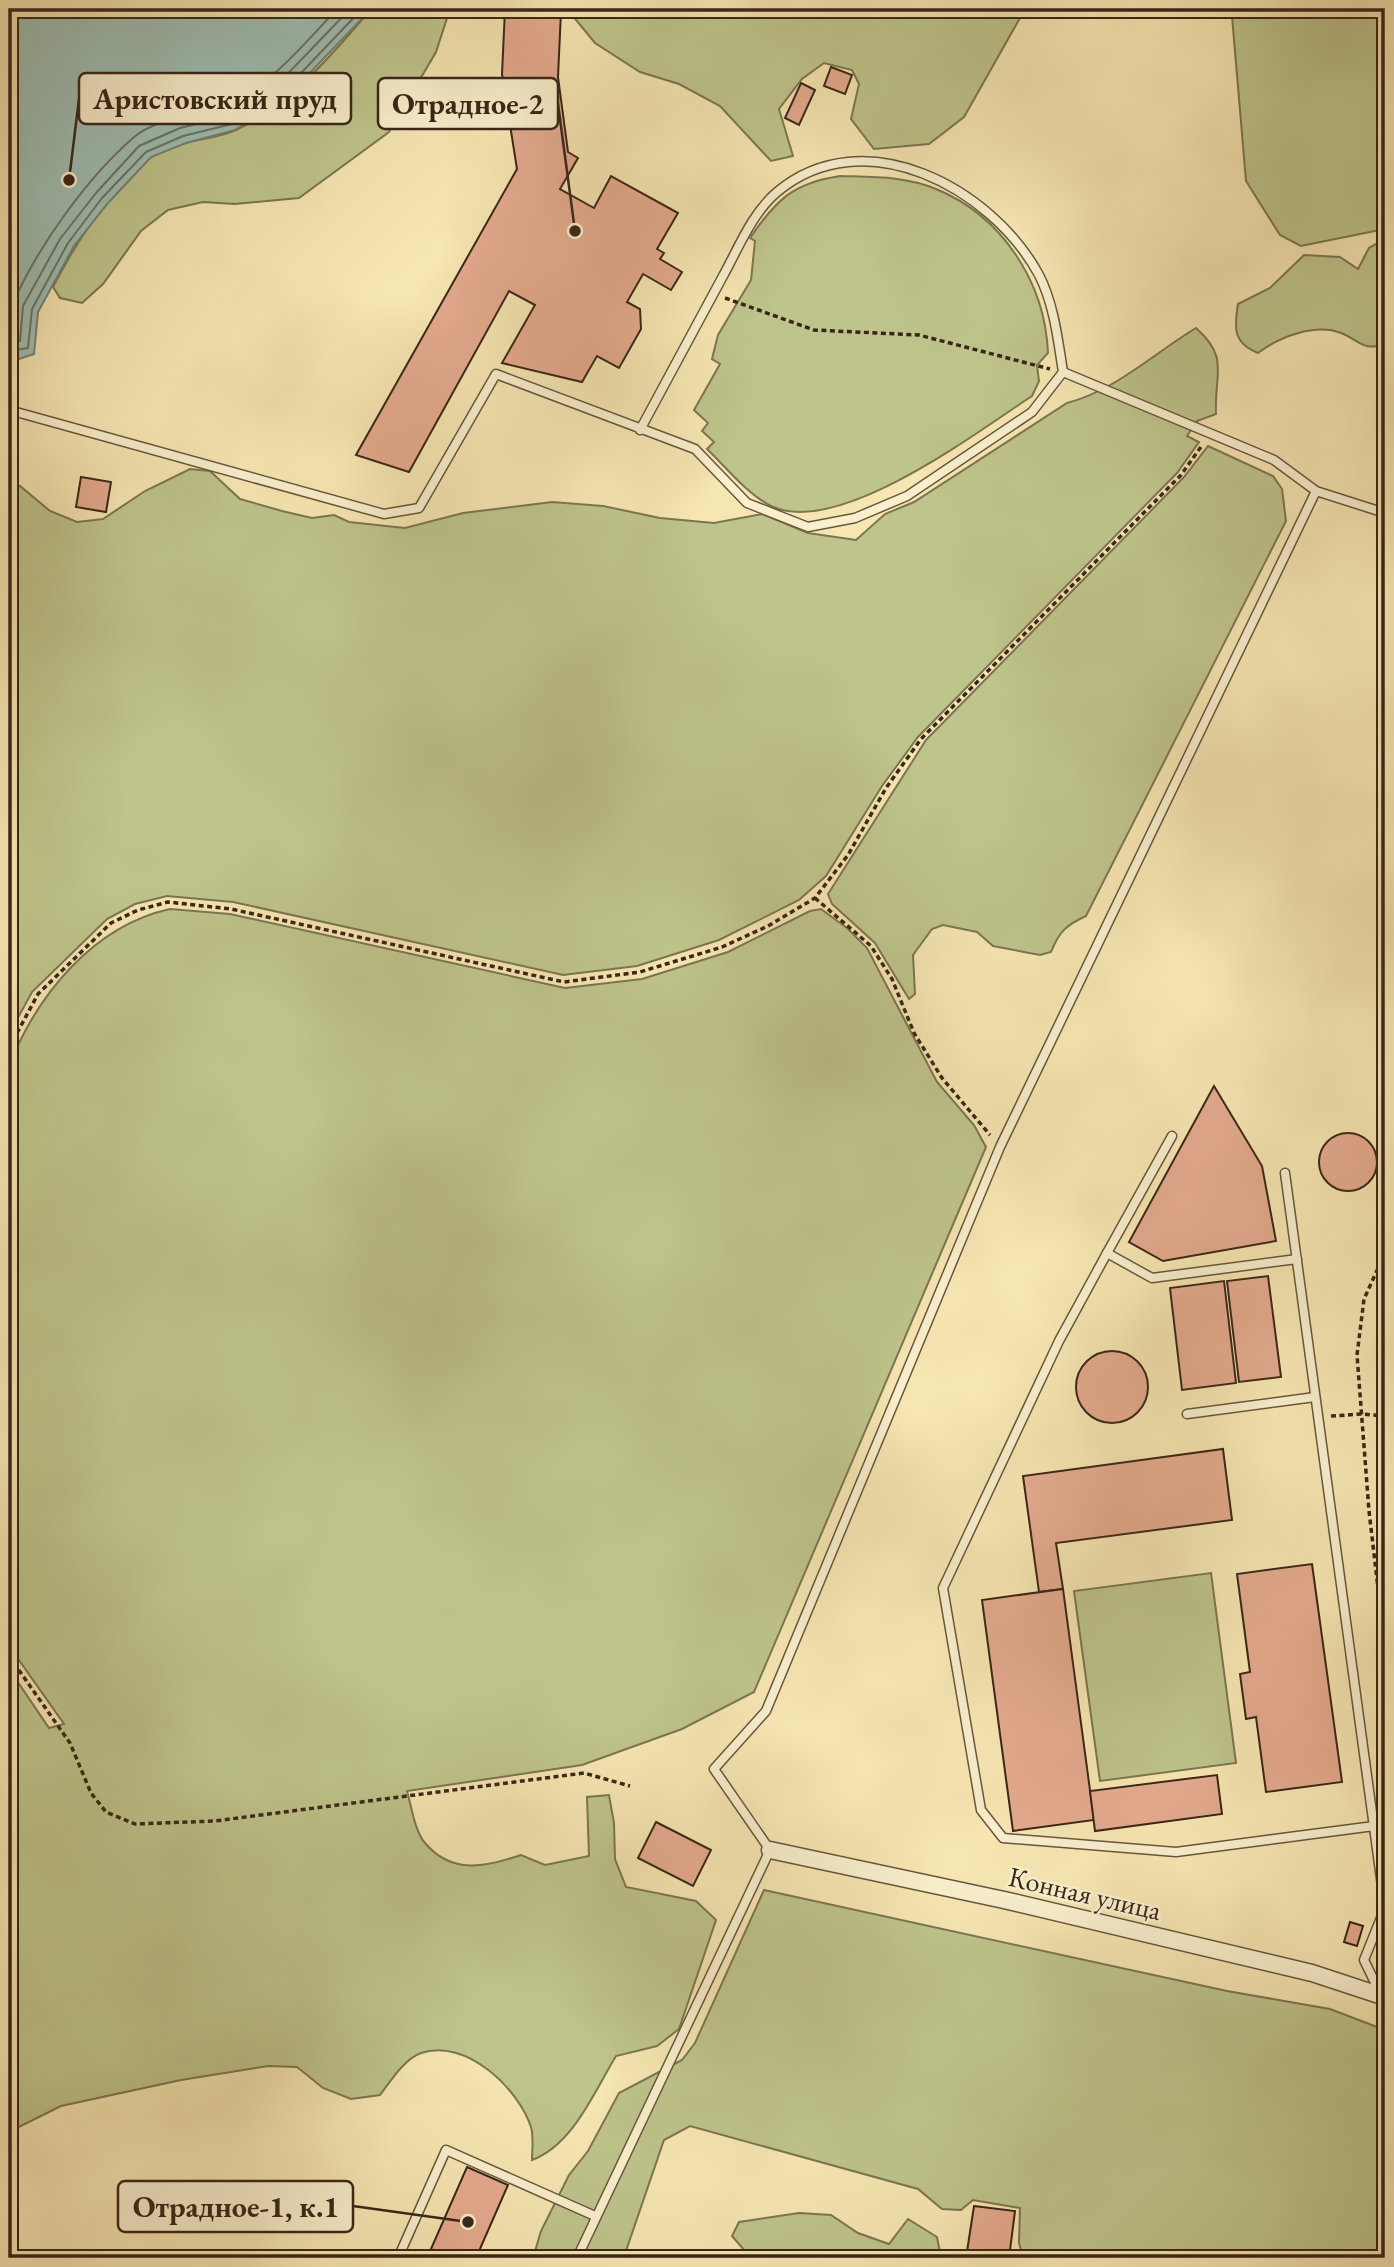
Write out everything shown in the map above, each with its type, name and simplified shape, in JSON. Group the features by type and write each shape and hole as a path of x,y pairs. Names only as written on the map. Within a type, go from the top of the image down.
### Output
{"street":[{"name":"Конная улица","path":"770,1850 1004,1900 1272,1964 1383,1996"}],"lane":[{"path":"9,410 384,514 419,508 496,374 640,430 695,449 747,503 808,527 855,518 906,496 1032,412 1063,372 1055,321 1040,276 1015,239 980,205 940,179 899,164 829,165 800,175 774,194 749,227 640,430"},
{"path":"1063,372 1274,460 1316,491 1385,513"},
{"path":"577,2258 770,1850 714,1769 765,1711 1000,1147 1316,491"},
{"path":"1172,1136 1059,1341 943,1588 981,1810 1003,1838 1176,1852 1374,1826"},
{"path":"1285,1173 1385,1908 1364,1960 1383,1996"},
{"path":"1107,1253 1152,1278 1297,1259"},
{"path":"1187,1414 1315,1397"},
{"path":"398,2258 446,2150 595,2216"}],"path":[{"path":"713,294 814,330 919,335 1063,372"},
{"path":"9,1048 38,994 102,931 138,910 168,902 231,909 564,982 640,972 722,947 768,926 815,898 848,855 886,788 921,738 1181,475 1210,433"},
{"path":"815,898 849,923 871,946 892,979 914,1032 942,1078 1000,1147"},
{"path":"1385,1253 1364,1299 1357,1355 1385,1648"},
{"path":"1318,1417 1362,1414 1385,1416"},
{"path":"9,1656 70,1743 91,1793 106,1812 135,1824 215,1821 584,1773 630,1786"}],"green space":[{"path":"371,9 450,9 436,52 389,132 299,198 235,204 203,202 168,210 141,231 103,284 82,303 60,298 53,287 72,252 107,202 134,172 149,159 169,148 236,130 275,106 310,77"},
{"path":"567,9 1025,9 964,117 929,144 874,149 851,119 859,84 852,70 824,63 802,79 779,109 793,156 771,161 720,106 679,84 640,72 595,43"},
{"path":"1226,9 1385,9 1385,229 1301,246 1280,235 1246,181 1232,16"},
{"path":"840,176 889,178 925,185 960,201 981,216 1000,234 1029,277 1039,301 1048,353 1037,365 1039,381 1032,396 943,455 869,495 832,507 799,512 771,506 737,480 707,449 714,442 702,431 708,423 694,410 720,364 712,359 718,335 751,280 755,241 750,238 768,213 787,195 810,183"},
{"path":"1385,239 1385,343 1367,346 1341,333 1320,330 1287,337 1258,353 1240,339 1236,327 1238,304 1270,288 1304,255 1340,257 1358,269 1369,248"},
{"path":"1196,328 1213,348 1218,367 1216,414 1197,421 1187,436 1199,442 1177,473 918,737 882,786 826,876 799,900 719,940 637,966 563,975 233,902 167,896 135,904 107,919 32,992 9,1034 9,484 20,486 50,511 77,522 103,519 145,491 190,469 210,471 240,499 282,511 312,518 334,515 349,522 405,528 463,513 552,502 603,506 660,518 714,523 762,514 808,533 856,540 885,514 914,502 1067,403 1118,380"},
{"path":"1208,446 1273,476 1282,489 1286,521 1086,916 1064,930 1051,952 1040,955 993,946 977,932 943,925 932,929 913,955 915,994 909,999 875,943 832,904 828,894 926,740 1184,477"},
{"path":"170,909 230,914 565,988 642,979 728,952 810,911 821,909 847,928 867,948 937,1082 974,1125 986,1147 754,1692 682,1729 582,1765 407,1791 416,1825 425,1843 446,1860 470,1866 495,1863 521,1855 545,1865 589,1856 587,1797 609,1795 614,1823 615,1859 626,1887 696,1901 716,1920 679,2029 657,2046 616,2056 571,2130 546,2153 532,2160 531,2127 515,2097 502,2082 472,2060 438,2050 421,2053 409,2060 380,2095 351,2099 323,2088 297,2067 268,2066 181,2080 61,2106 9,2132 9,1669 49,1728 64,1724 9,1646 9,1066 35,1014 71,967 116,931 142,918"},
{"path":"1211,1573 1236,1763 1100,1781 1074,1591"},
{"path":"764,1890 1227,1991 1330,2009 1385,2030 1385,2258 1023,2258 1019,2243 1020,2208 973,2200 961,2210 942,2209 918,2189 690,2126 664,2140 627,2248 627,2258 533,2258 541,2231 569,2175 588,2151 619,2093 682,2060 695,2043"},
{"path":"799,2213 831,2215 858,2233 889,2244 908,2219 937,2237 941,2258 751,2258 732,2236 739,2222"}],"water":[{"path":"9,9 371,9 286,98 235,130 186,143 151,157 108,203 74,246 38,312 34,354 19,359 9,358"}],"building":[{"path":"505,9 561,11 558,77 568,152 578,158 560,189 594,208 611,176 678,213 657,249 664,253 660,259 682,272 671,290 643,274 627,302 640,309 641,329 619,368 597,356 582,382 502,363 535,305 509,291 409,472 356,455 517,169 502,74"},
{"path":"831,67 852,75 845,94 824,86"},
{"path":"801,83 815,90 799,125 785,118"},
{"path":"81,477 111,482 106,512 76,507"},
{"path":"1214,1086 1262,1166 1276,1241 1163,1261 1129,1242"},
{"path":"1348,1133 1359,1135 1372,1146 1377,1162 1375,1173 1364,1186 1348,1191 1337,1189 1324,1178 1319,1162 1321,1151 1332,1138"},
{"path":"1268,1276 1281,1377 1239,1382 1227,1281"},
{"path":"1224,1281 1236,1383 1182,1390 1170,1288"},
{"path":"1119,1351 1138,1361 1146,1373 1146,1401 1138,1413 1126,1421 1105,1423 1086,1413 1078,1401 1076,1380 1086,1361 1098,1353"},
{"path":"1223,1449 1232,1520 1056,1543 1063,1589 1039,1592 1023,1476"},
{"path":"1312,1564 1342,1782 1266,1792 1256,1717 1246,1719 1240,1674 1250,1672 1237,1574"},
{"path":"1063,1589 1094,1820 1013,1831 982,1600"},
{"path":"1217,1775 1222,1814 1095,1831 1090,1791"},
{"path":"656,1822 711,1850 693,1886 638,1858"},
{"path":"1350,1922 1363,1926 1357,1946 1344,1942"},
{"path":"467,2167 508,2185 476,2258 427,2258"},
{"path":"974,2206 1015,2211 1009,2258 966,2258"}],"place":[{"name":"Аристовский пруд","path":"69,180"},
{"name":"Отрадное-2","path":"575,231"},
{"name":"Отрадное-1, к.1","path":"468,2222"}]}
